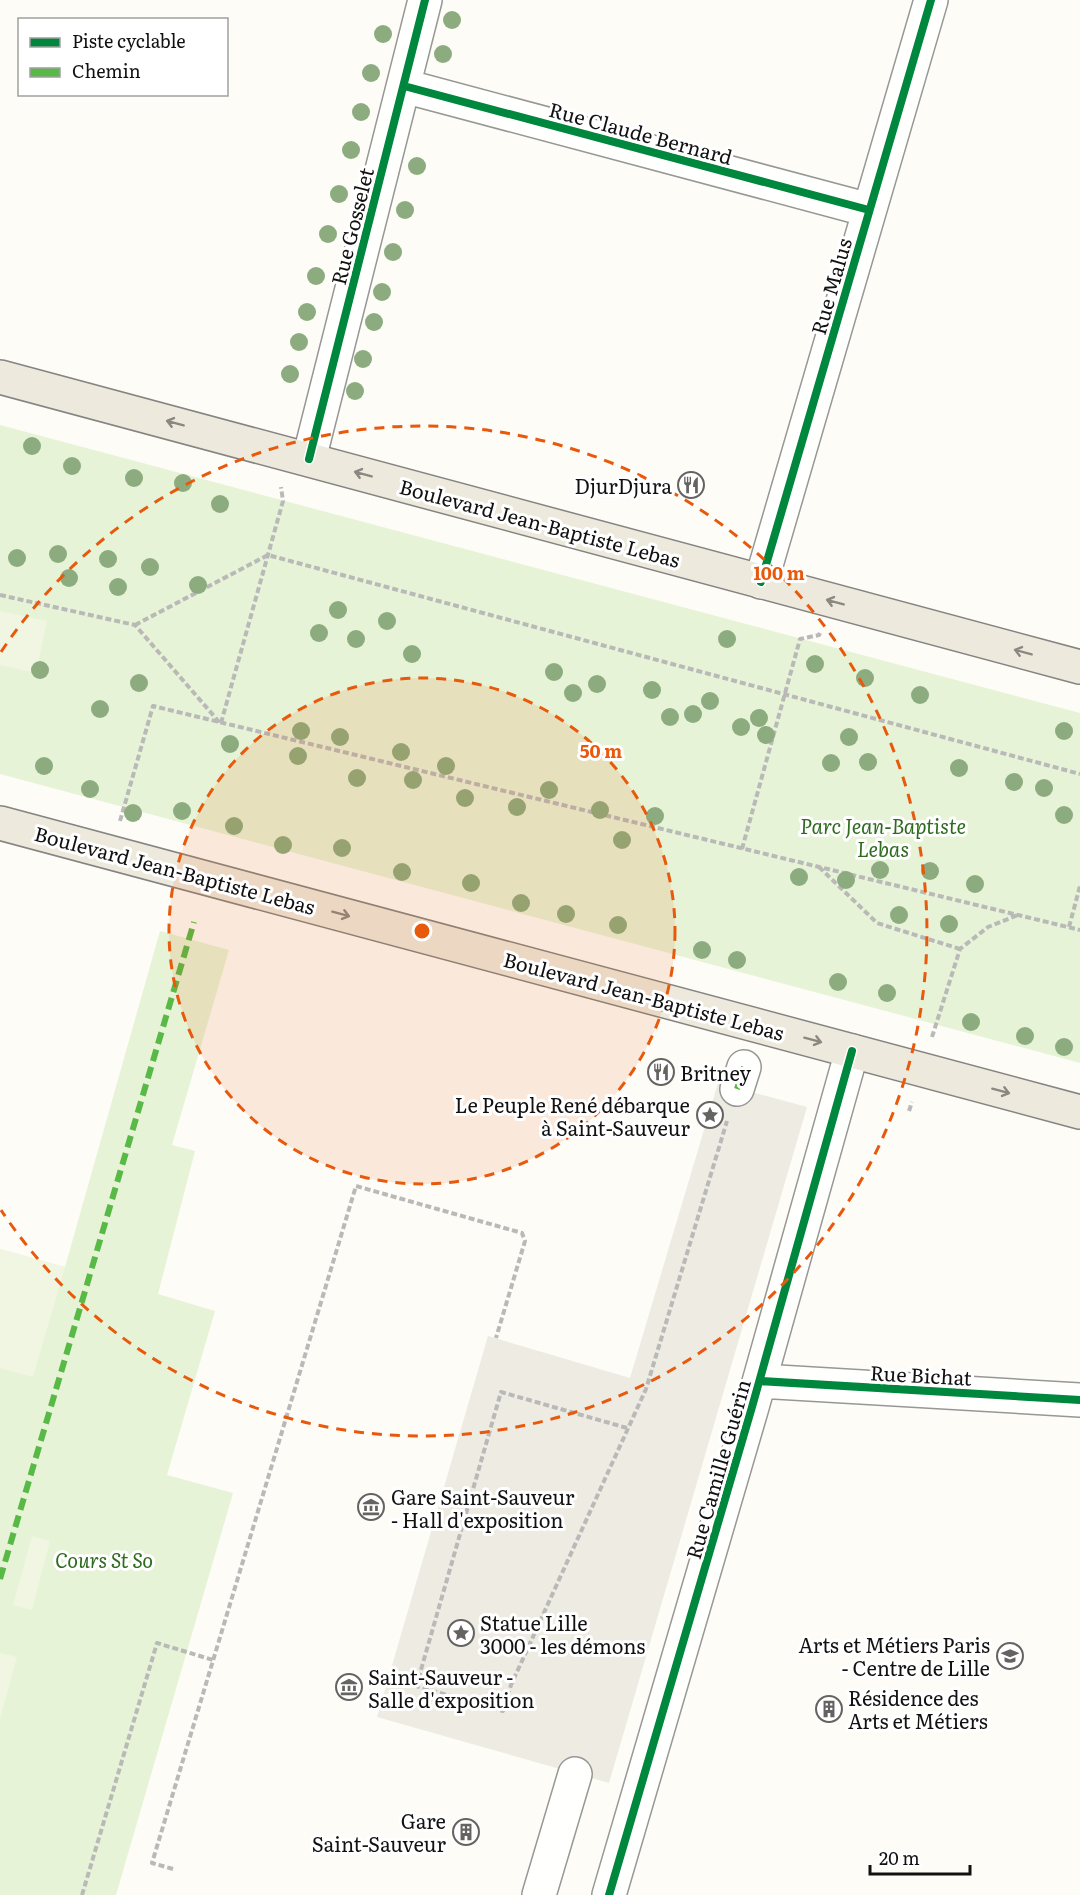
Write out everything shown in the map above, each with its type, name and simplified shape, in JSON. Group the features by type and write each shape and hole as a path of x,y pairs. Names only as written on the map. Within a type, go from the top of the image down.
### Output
{"main road":[{"name":"Boulevard Jean-Baptiste Lebas","path":"0,377 1080,667"},
{"name":"Boulevard Jean-Baptiste Lebas","path":"0,823 1080,1112"}],"street":[{"name":"Rue Gosselet","path":"309,459 425,0"},
{"name":"Rue Malus","path":"761,582 931,0"},
{"name":"Rue Claude Bernard","path":"404,86 869,210"},
{"name":"Rue Camille Guérin","path":"609,1895 760,1381 852,1051"},
{"name":"Rue Bichat","path":"760,1381 1080,1400"},
{"path":"539,1895 575,1774"}],"path":[{"path":"221,723 283,501 271,449"},
{"path":"135,626 268,555 1080,774"},
{"path":"0,595 135,626 221,723"},
{"path":"742,849 800,639 819,635 821,624"},
{"path":"120,823 153,706 1080,930"},
{"path":"818,866 877,923 960,949"},
{"path":"1069,927 1080,886"},
{"path":"922,1070 960,949 988,927 1019,915"},
{"path":"388,1678 503,1711 511,1685 646,1389 741,1078"},
{"path":"173,1869 152,1863 356,1186 522,1233 525,1241 496,1338"},
{"path":"416,1687 501,1392 627,1428"},
{"path":"82,1895 157,1643 213,1660"}],"green space":[{"name":"Parc Jean-Baptiste Lebas","path":"0,425 1080,713 1080,1063 0,774"},
{"path":"0,611 47,621 36,673 0,665"},
{"name":"Cours St So","path":"160,931 229,950 172,1145 195,1151 158,1294 215,1311 167,1475 233,1493 116,1895 0,1895 0,1249 65,1267"},
{"path":"0,1249 65,1267 33,1377 0,1368"},
{"path":"32,1536 50,1541 32,1610 13,1605"},
{"path":"0,1653 17,1657 0,1719"}],"shaded area":[{"path":"718,1083 807,1107 609,1783 377,1717 488,1336 630,1378"}],"marked path":[{"path":"0,1579 194,922"},
{"path":"737,1089 744,1067"}],"cycle path":[{"path":"309,459 425,0"},
{"path":"761,582 931,0"},
{"path":"404,86 869,210"},
{"path":"609,1895 752,1407 852,1051"},
{"path":"760,1381 1080,1400"}],"place":[{"name":"DjurDjura","path":"691,485"},
{"name":"Britney","path":"661,1072"},
{"name":"Le Peuple René débarque à Saint-Sauveur","path":"710,1115"},
{"name":"Gare Saint-Sauveur - Hall d'exposition","path":"371,1507"},
{"name":"Statue Lille 3000 - les démons","path":"461,1633"},
{"name":"Arts et Métiers Paris - Centre de Lille","path":"1010,1656"},
{"name":"Saint-Sauveur - Salle d'exposition","path":"349,1687"},
{"name":"Résidence des Arts et Métiers","path":"829,1709"},
{"name":"Gare Saint-Sauveur","path":"466,1832"}]}
